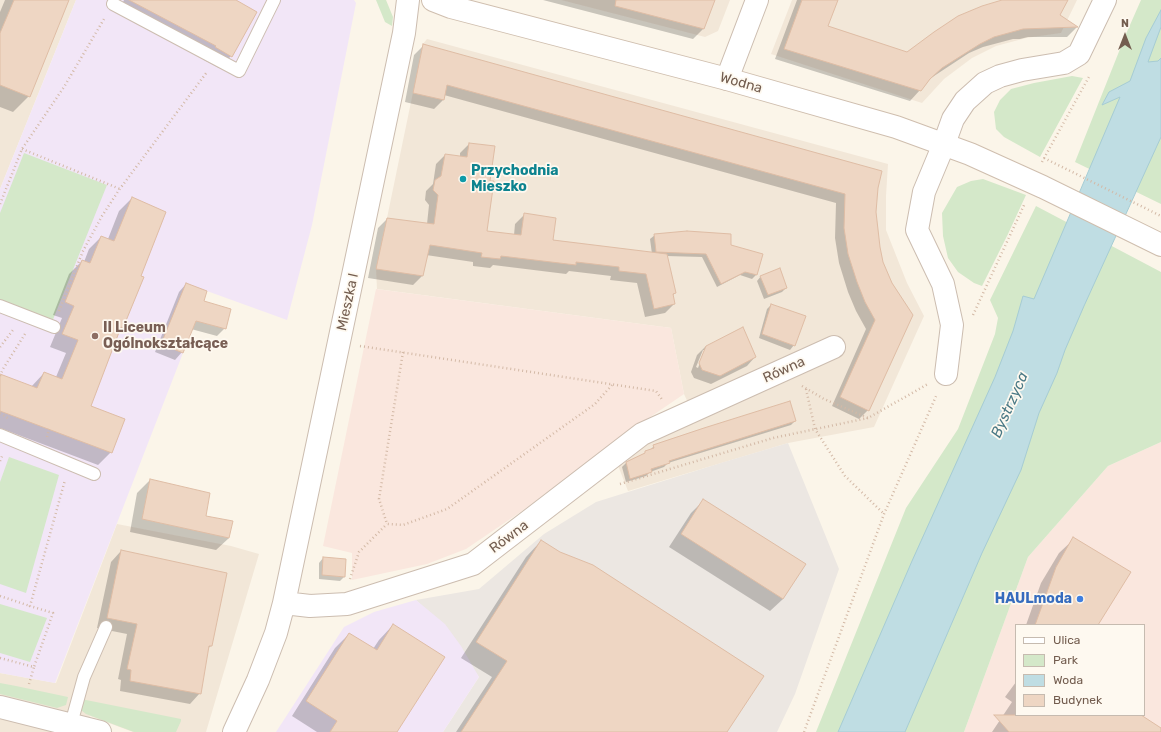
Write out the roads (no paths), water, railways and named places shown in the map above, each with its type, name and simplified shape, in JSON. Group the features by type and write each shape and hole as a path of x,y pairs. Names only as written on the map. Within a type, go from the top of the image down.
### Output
{"street":[{"name":"Mieszka I","path":"284,603 401,48 408,0"},
{"name":"Wodna","path":"433,0 451,7 727,79 896,127 944,144 1035,193 1161,245"},
{"path":"727,79 757,0"},
{"path":"946,374 952,325 943,284 917,230 924,192 953,119 965,101 986,83 1000,76 1022,70 1064,63 1078,54 1105,0"},
{"name":"Równa","path":"284,603 310,606 347,604 473,564 642,434 834,347"},
{"path":"234,732 258,680 276,633 284,603"},
{"path":"0,707 71,724 97,732"}],"lane":[{"path":"113,4 239,71 274,0"},
{"path":"0,306 54,327"},
{"path":"0,435 94,474"},
{"path":"71,724 84,677 106,627"}],"water":[{"name":"Bystrzyca","path":"1161,10 1161,27 1148,62 1158,61 1161,58 1161,137 1065,350 1057,373 1039,413 1021,470 982,553 905,732 838,732 912,561 995,377 1013,331 1023,296 1034,299 1120,97 1102,105 1109,92 1130,81 1146,38"}],"place":[{"name":"Przychodnia Mieszko","path":"463,179"},
{"name":"II Liceum Ogólnokształcące","path":"95,336"},
{"name":"HAULmoda","path":"1080,599"}]}
